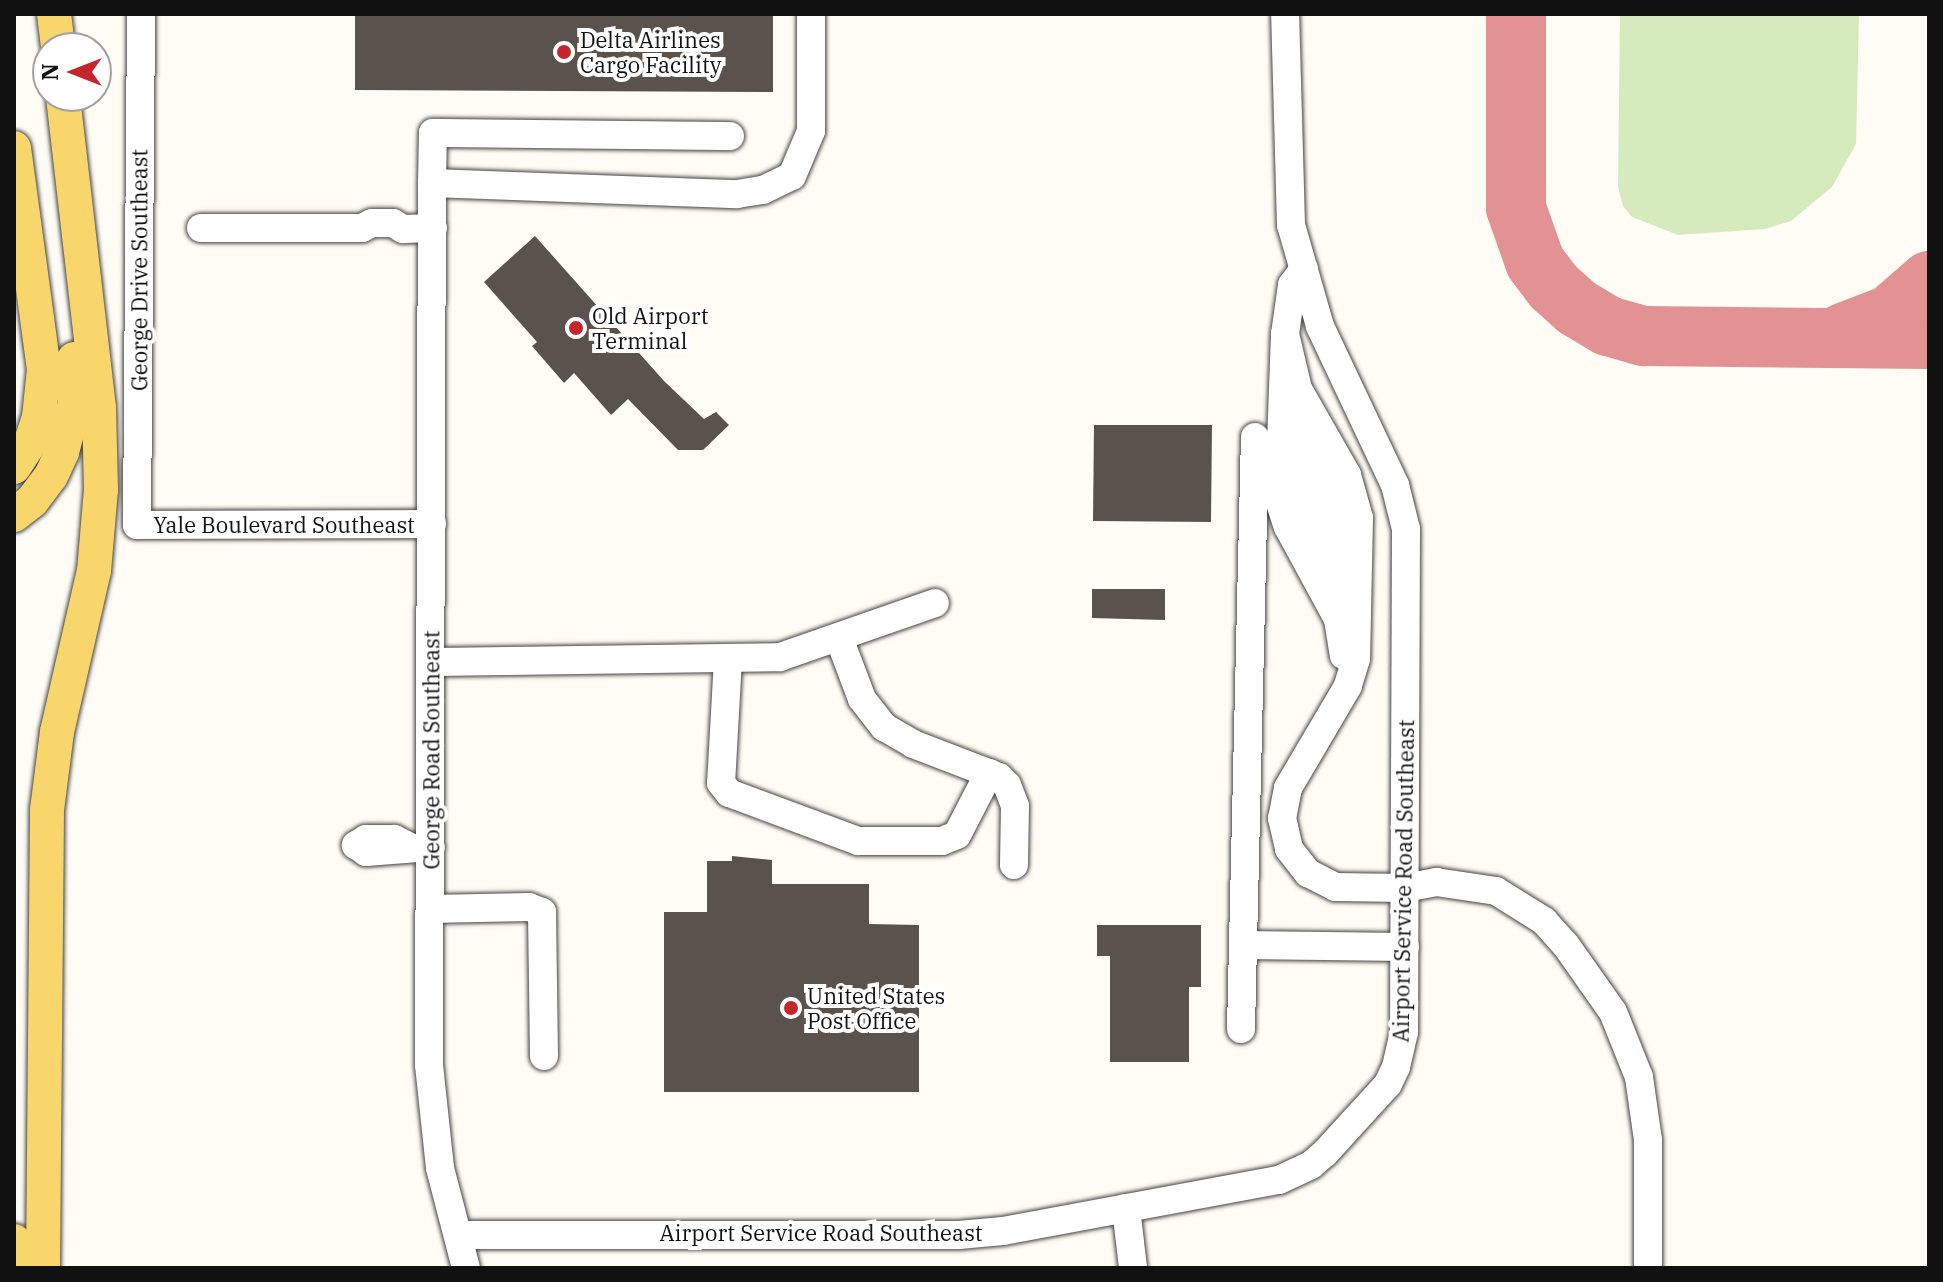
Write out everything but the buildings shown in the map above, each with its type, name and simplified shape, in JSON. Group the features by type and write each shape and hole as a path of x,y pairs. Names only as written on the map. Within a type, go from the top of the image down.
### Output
{"main road":[{"path":"43,1268 47,810 57,732 92,584 101,490 99,408 65,112"},
{"path":"14,148 44,369 39,417 22,454"},
{"path":"23,508 51,476 70,427 76,380 74,356 77,334 87,316"},
{"path":"14,1241 19,1268"}],"street":[{"name":"George Drive Southeast","path":"137,525 141,14"},
{"path":"432,183 737,194 763,190 792,176 811,131 811,14"},
{"name":"Airport Service Road Southeast","path":"460,1235 959,1235 1003,1231 1279,1180 1311,1165 1377,1100 1396,1067 1404,1032 1406,550 1402,508 1320,326 1291,225 1285,14"},
{"name":"George Road Southeast","path":"466,1268 460,1235 440,1168 431,1103 430,909 420,847 432,662 433,133 730,136"},
{"path":"201,228 362,228 372,223 393,223 403,229 433,228"},
{"path":"1304,269 1292,285 1280,392 1283,513 1338,619 1343,641 1342,697"},
{"path":"1285,334 1290,371 1347,475 1359,518 1358,644 1353,674 1288,788 1283,803 1283,834 1297,862 1320,881 1349,889 1405,888 1436,882 1496,891 1544,921 1595,983 1629,1047 1645,1106 1648,1268"},
{"path":"1280,392 1298,443 1347,530 1358,571"},
{"path":"1241,1029 1255,437"},
{"path":"1280,450 1301,504 1345,588 1358,644"},
{"name":"Yale Boulevard Southeast","path":"137,525 432,524"},
{"path":"432,662 780,657 935,603"},
{"path":"839,638 862,699 884,727 913,744 999,777 1013,795 1014,865"},
{"path":"728,659 721,783 729,793 858,841 942,841 957,835 989,773"},
{"path":"430,909 529,907 542,912 544,1056"},
{"path":"1243,945 1405,947"},
{"path":"1126,1208 1133,1268"}],"green space":[{"path":"1620,14 1859,14 1856,144 1832,187 1791,221 1765,229 1678,235 1632,217 1623,206 1618,187"}],"taxiway":[{"path":"1516,14 1516,208 1535,262 1554,287 1576,307 1608,326 1644,336 1929,339"},
{"path":"1843,333 1890,315 1929,281"}],"place":[{"name":"Delta Airlines Cargo Facility","path":"564,52"},
{"name":"Old Airport Terminal","path":"576,328"},
{"name":"United States Post Office","path":"791,1008"}]}
